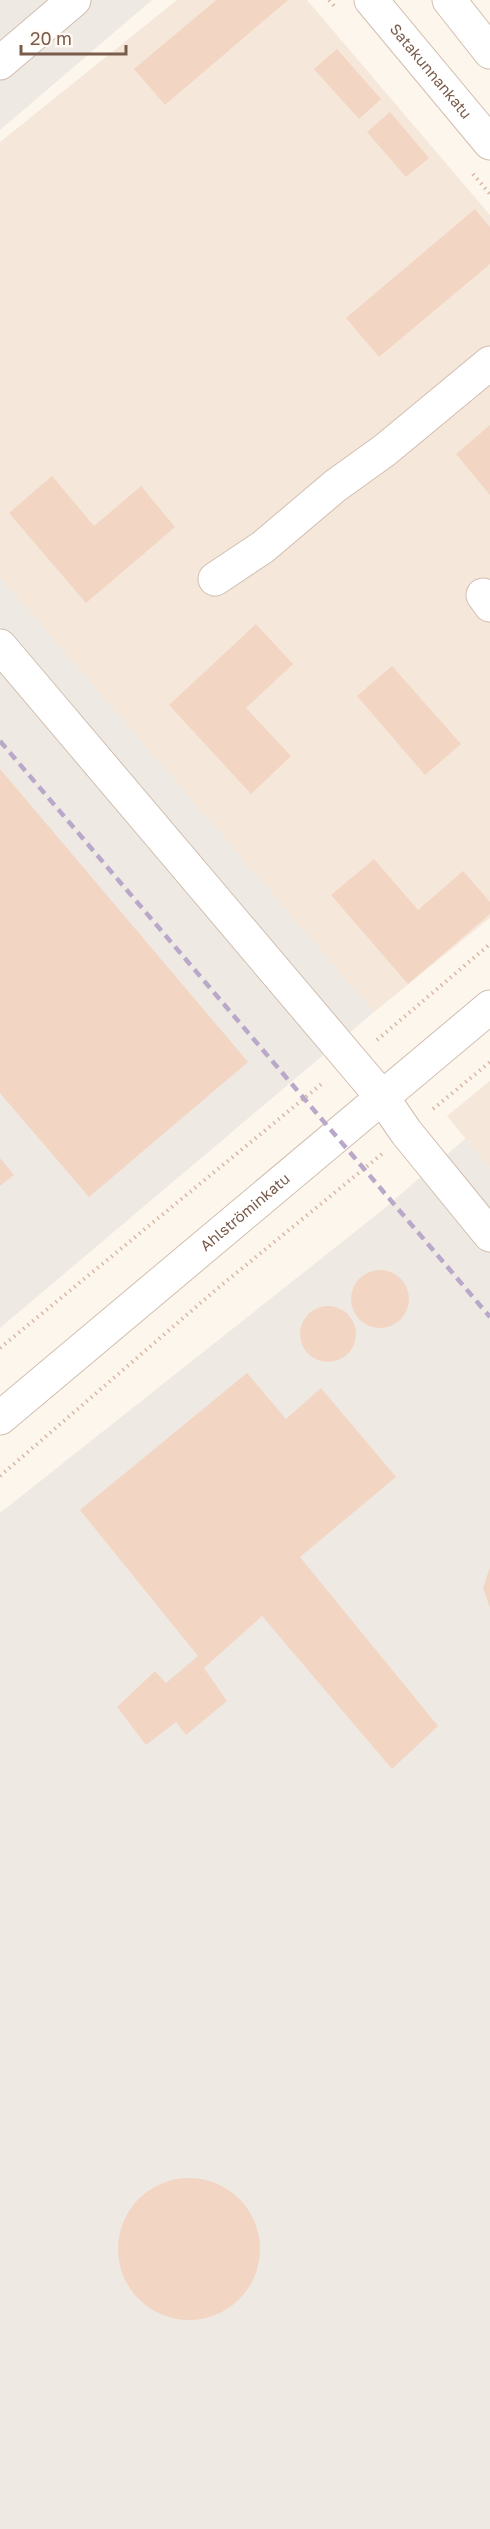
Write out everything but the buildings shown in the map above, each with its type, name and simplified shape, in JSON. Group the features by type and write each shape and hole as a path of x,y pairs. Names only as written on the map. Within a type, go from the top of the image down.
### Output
{"street":[{"path":"2,63 74,0"},
{"name":"Satakunnankatu","path":"371,0 490,143"},
{"path":"449,0 490,51"},
{"path":"214,579 263,547 335,486 385,450 490,363"},
{"path":"0,646 382,1097 406,1131 490,1234"},
{"name":"Ahlströminkatu","path":"0,1418 490,1007"}],"path":[{"path":"0,1348 351,1061 490,944"},
{"path":"0,1476 218,1288 364,1170 406,1131 490,1062"}],"shaded area":[{"path":"0,0 152,0 0,130"},
{"path":"177,0 307,0 490,215 490,918 374,1012 0,577 0,142"},
{"path":"0,577 374,1012 0,1328"},
{"path":"490,1081 490,1168 447,1116"},
{"path":"466,1138 490,1168 490,2529 0,2529 0,1513 380,1212"}],"railway":[{"path":"0,741 490,1317"}]}
